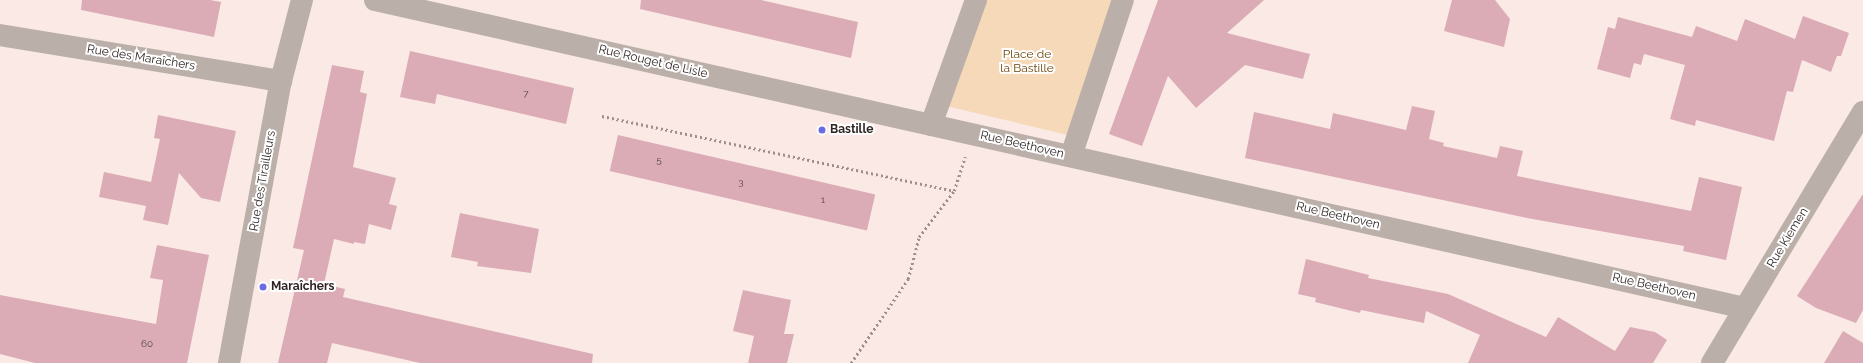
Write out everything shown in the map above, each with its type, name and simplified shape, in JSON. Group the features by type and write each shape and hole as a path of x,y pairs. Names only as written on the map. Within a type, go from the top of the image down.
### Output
{"street":[{"name":"Rue des Tirailleurs","path":"229,363 281,81 302,0"},
{"name":"Rue Rouget de Lisle","path":"375,0 931,125"},
{"path":"931,125 976,0"},
{"path":"1071,156 1123,0"},
{"name":"Rue des Maraîchers","path":"0,35 281,81"},
{"name":"Rue Kiemen","path":"1712,363 1863,112"},
{"name":"Rue Beethoven","path":"931,125 1745,308"}],"path":[{"path":"602,116 954,191"},
{"path":"851,363 908,279 919,238 954,191 972,134"}],"green space":[{"name":"Place de la Bastille","path":"981,0 1113,0 1068,135 946,106"}],"building":[{"path":"82,0 210,0 221,2 214,37 81,10"},
{"path":"641,0 761,0 858,22 851,58 640,9"},
{"path":"1158,0 1264,0 1227,33 1310,54 1303,79 1245,65 1196,108 1168,76 1142,146 1109,134"},
{"path":"1452,0 1495,0 1510,19 1504,47 1444,31"},
{"path":"1803,16 1849,33 1841,56 1837,56 1831,72 1802,60 1793,92 1787,91 1774,141 1696,120 1695,126 1670,119 1685,65 1644,54 1641,65 1634,63 1630,78 1597,69 1608,27 1615,29 1618,17 1692,37 1696,26 1737,41 1745,19 1795,39"},
{"path":"410,51 574,88 566,124 437,94 435,104 400,97"},
{"path":"332,65 364,71 360,92 367,94 353,167 396,178 389,204 397,206 391,230 369,224 365,244 354,242 354,244 334,239 324,284 345,289 343,297 593,354 592,363 420,363 332,343 327,363 278,363 304,250 293,248"},
{"path":"1412,106 1435,111 1429,139 1444,143 1443,146 1497,158 1500,146 1523,151 1517,176 1691,211 1699,177 1742,187 1726,260 1683,251 1684,246 1527,218 1245,158 1254,112 1330,129 1333,113 1406,130"},
{"path":"158,115 236,131 220,202 201,198 179,173 168,225 143,220 146,206 99,197 104,172 151,182 160,139 154,138"},
{"path":"618,135 875,194 867,230 610,171"},
{"path":"1863,194 1863,310 1856,323 1816,308 1797,296"},
{"path":"460,213 539,229 531,273 477,266 478,262 451,257"},
{"path":"157,245 209,255 187,363 35,363 0,354 0,295 156,324 163,280 150,278"},
{"path":"1306,259 1369,275 1368,278 1448,294 1546,337 1558,317 1615,351 1630,327 1655,332 1667,340 1653,363 1468,363 1480,335 1426,311 1424,323 1361,310 1360,313 1315,302 1316,298 1298,294"},
{"path":"743,290 791,300 784,334 794,334 787,363 748,363 754,336 733,331"},
{"path":"1843,331 1863,343 1863,363 1824,363"}],"place":[{"name":"Bastille","path":"822,130"},
{"name":"Maraîchers","path":"263,287"}]}
